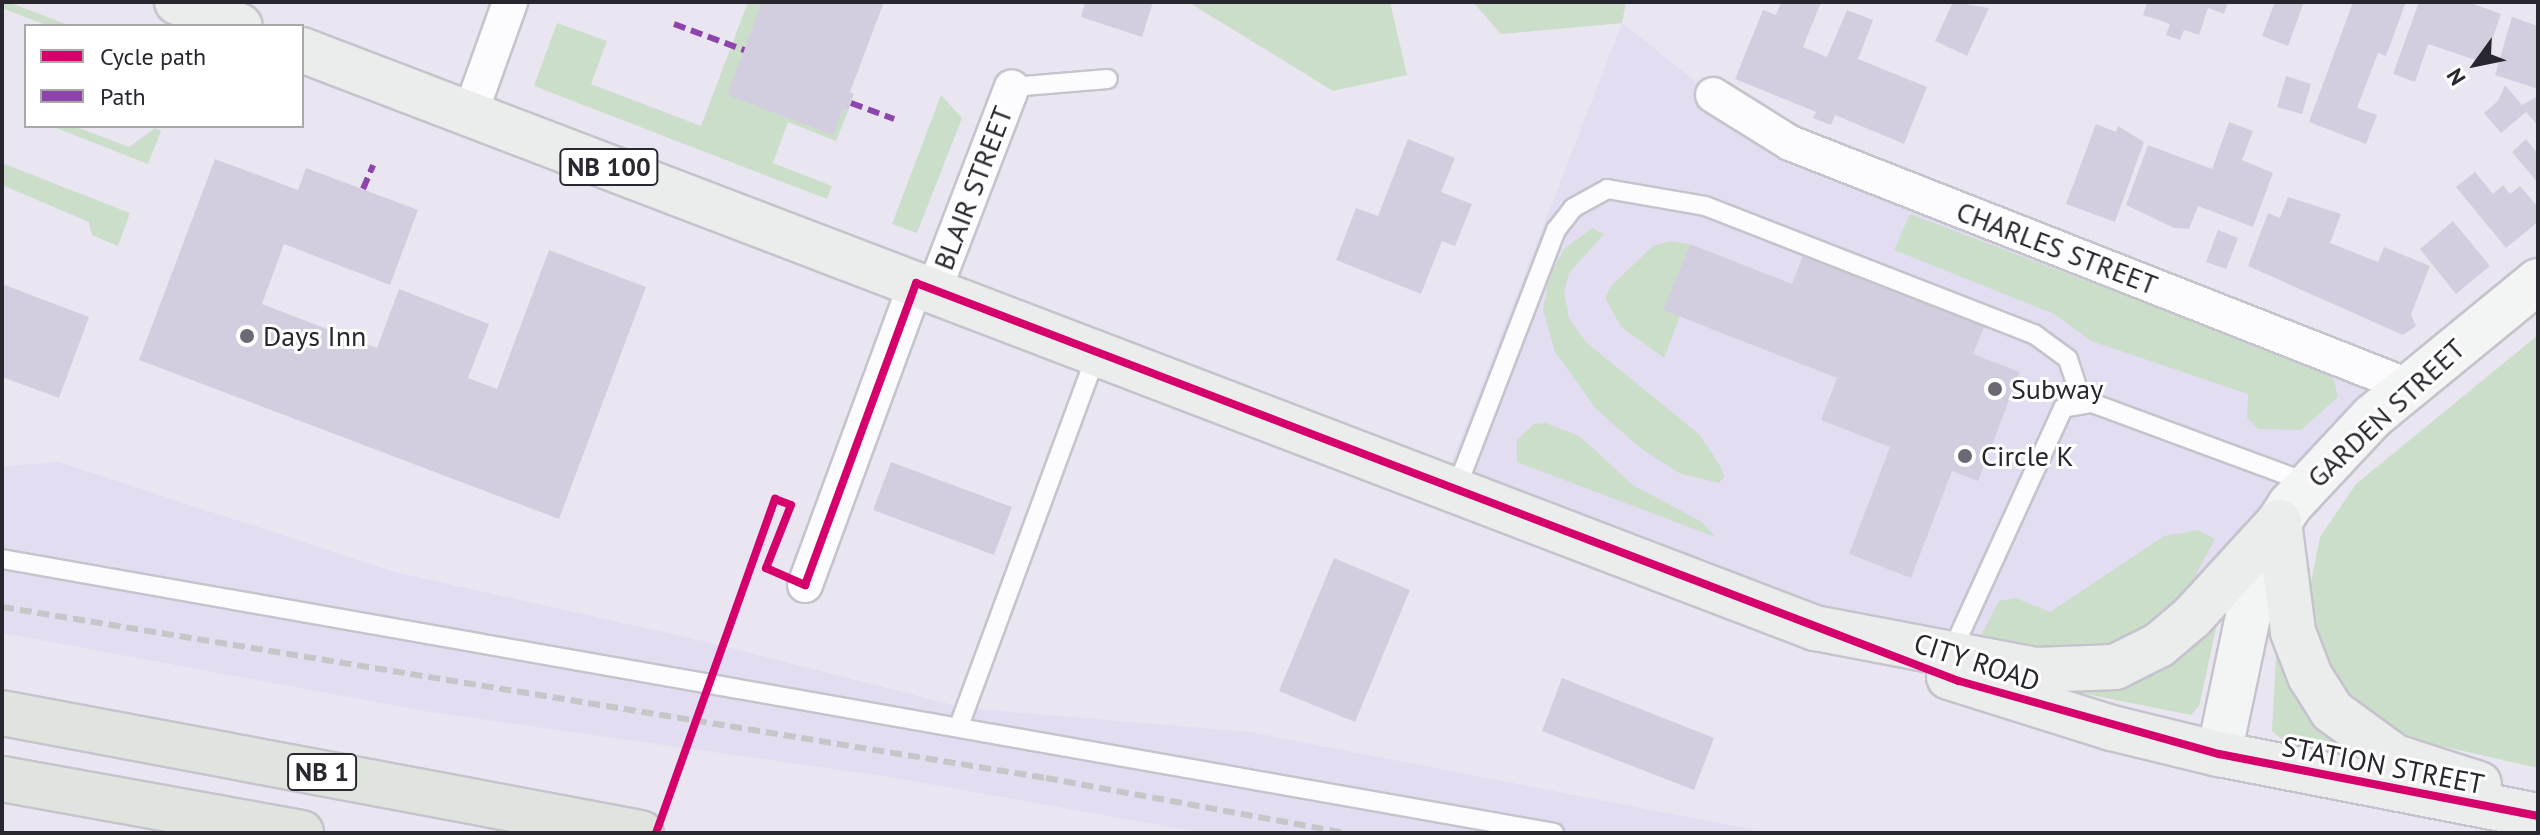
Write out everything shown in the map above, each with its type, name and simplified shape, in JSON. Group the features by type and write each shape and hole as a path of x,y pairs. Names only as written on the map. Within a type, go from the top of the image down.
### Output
{"highway":[{"name":"NB 1","path":"2,713 641,833"},
{"name":"NB 1","path":"2,779 301,833"}],"main road":[{"path":"177,2 235,24"},
{"name":"NB 100","path":"304,51 1815,628"},
{"name":"GARDEN STREET","path":"2219,754 2248,616 2279,522 2308,483 2408,386 2538,281"},
{"path":"1815,628 2036,670 2115,667 2159,645 2192,617 2279,522"},
{"path":"2279,522 2293,632 2310,676 2332,711 2395,757 2538,804"},
{"name":"CITY ROAD","path":"1815,628 1959,681 2219,754"},
{"name":"STATION STREET","path":"2219,754 2538,816"}],"street":[{"path":"470,114 510,2"},
{"name":"BLAIR STREET","path":"805,585 925,286 1012,87"},
{"name":"CHARLES STREET","path":"1713,95 1790,143 2408,386"}],"lane":[{"path":"1012,87 1108,79"},
{"path":"1456,489 1556,230 1584,200 1617,188 1705,206 2034,334 2068,359 2082,402"},
{"path":"959,726 1097,352"},
{"path":"1951,654 2052,423 2063,408 2082,402 2308,483"},
{"path":"2,559 1554,833"}],"shaded area":[{"path":"1622,23 1713,95 2408,386 2139,656 1815,628 1443,484"},
{"path":"59,462 395,572 703,641 965,708 1250,732 1770,833 1203,833 890,777 424,711 2,633 2,466"}],"green space":[{"path":"2,2 8,2 66,24 43,24 2,8"},
{"path":"748,2 762,2 833,134 843,109 848,111 836,141 788,122 773,163 832,186 827,199 534,86 557,23 607,41 591,84 701,126"},
{"path":"1188,2 1390,2 1407,75 1333,91"},
{"path":"1473,2 1626,2 1622,23 1501,34"},
{"path":"941,95 962,118 917,233 892,224"},
{"path":"56,128 79,128 129,147 155,128 161,131 148,164"},
{"path":"2,163 130,213 118,246 92,235 89,222 2,185"},
{"path":"1910,214 2325,371 2334,380 2338,397 2301,430 2258,429 2247,418 2248,394 2091,341 2054,314 1894,250"},
{"path":"1592,228 1604,234 1569,273 1564,293 1569,319 1587,343 1700,435 1721,467 1724,477 1719,483 1681,474 1643,450 1596,409 1555,352 1543,310 1549,277 1564,249"},
{"path":"1669,241 1690,244 1664,310 1680,316 1664,358 1621,327 1605,298 1611,286 1653,246"},
{"path":"2538,335 2538,768 2397,736 2347,699 2317,648 2309,592 2320,537 2356,484"},
{"path":"1546,423 1579,436 1633,485 1702,522 1715,537 1517,462 1517,440 1534,424"},
{"path":"2198,530 2215,539 2187,591 2156,621 2131,635 2094,647 2042,649 1980,637 1999,601 2016,598 2050,612 2164,536"},
{"path":"2211,622 2217,624 2199,706 2191,715 2076,692 2098,688"},
{"path":"2283,654 2344,745 2341,752 2283,740 2272,731 2276,655"}],"building":[{"path":"762,2 884,2 850,92 854,94 848,111 843,109 833,135 727,95"},
{"path":"1085,2 1153,2 1142,37 1081,17"},
{"path":"1781,2 1821,2 1803,47 1827,57 1847,10 1873,20 1858,59 1927,87 1904,144 1835,115 1831,125 1813,118 1816,112 1735,79 1763,10 1776,15"},
{"path":"1953,2 1989,8 1967,56 1935,41"},
{"path":"2147,2 2228,2 2224,14 2208,8 2199,35 2184,30 2180,40 2166,35 2170,24 2143,15"},
{"path":"2275,2 2304,2 2288,46 2262,36"},
{"path":"2353,2 2406,2 2386,56 2378,53 2357,108 2377,115 2366,144 2309,122"},
{"path":"2419,2 2468,2 2501,14 2484,63 2428,44 2415,82 2393,74"},
{"path":"2512,17 2538,26 2538,89 2495,75"},
{"path":"2286,76 2311,84 2302,114 2277,107"},
{"path":"2505,85 2522,105 2538,96 2538,126 2526,112 2501,133 2484,113 2498,101"},
{"path":"2229,122 2253,131 2242,160 2273,173 2253,227 2198,206 2189,229 2174,228 2126,205 2148,145 2212,169"},
{"path":"2096,124 2116,132 2118,126 2144,142 2115,222 2066,204"},
{"path":"1408,139 1455,158 1441,192 1472,204 1455,246 1442,241 1421,294 1336,260 1356,208 1378,216"},
{"path":"2526,139 2538,154 2538,183 2512,152"},
{"name":"Days Inn","path":"215,159 298,190 306,168 418,210 390,285 284,244 262,304 377,348 399,289 489,324 468,378 497,389 549,250 646,287 559,519 139,360"},
{"path":"2475,172 2493,194 2503,185 2510,194 2520,186 2538,207 2538,222 2506,248 2456,187"},
{"path":"2288,197 2341,214 2330,243 2378,262 2384,247 2430,266 2411,314 2416,326 2403,335 2248,266 2268,213 2280,218"},
{"path":"2453,221 2490,266 2456,294 2420,249"},
{"path":"2218,230 2238,238 2226,269 2206,262"},
{"path":"1690,244 1792,284 1804,253 1985,325 1973,354 2020,372 1978,481 1952,471 1911,578 1849,554 1890,447 1821,420 1837,378 1663,310"},
{"path":"2,284 89,317 59,398 2,377"},
{"path":"891,462 1012,507 994,555 873,510"},
{"path":"1334,558 1410,590 1355,722 1279,691"},
{"path":"1562,678 1714,738 1694,790 1542,731"}],"railway":[{"path":"2,607 1046,778 1345,833"}],"marked path":[{"path":"674,24 744,50"},
{"path":"851,103 894,119"},
{"path":"363,189 373,165"}],"cycle path":[{"path":"656,833 775,499 791,505 766,568 805,585 916,283 1959,681 2219,754 2538,816"}],"place":[{"name":"Days Inn","path":"247,336"},
{"name":"Subway","path":"1995,389"},
{"name":"Circle K","path":"1965,456"}]}
